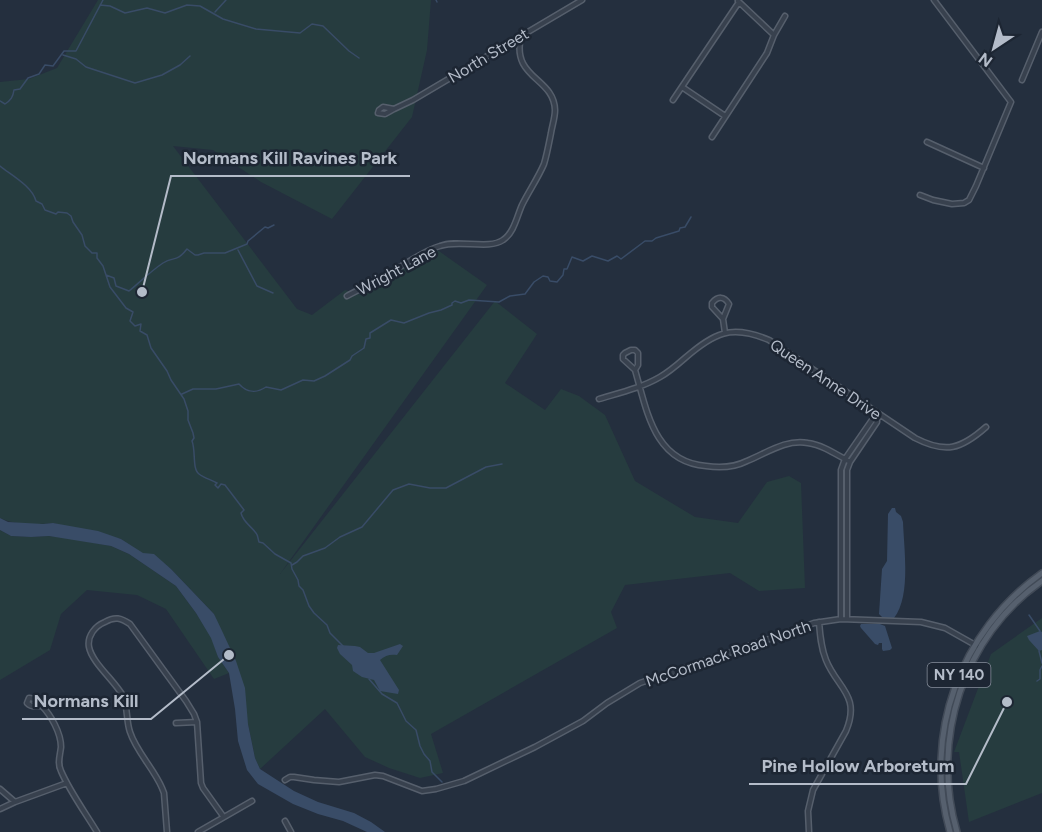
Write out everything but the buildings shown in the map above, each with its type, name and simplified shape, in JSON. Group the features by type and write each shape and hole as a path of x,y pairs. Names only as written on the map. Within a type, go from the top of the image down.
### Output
{"main road":[{"name":"NY 140","path":"951,832 942,787 941,758 942,739 953,692 960,673 987,627 1019,591 1042,573"},
{"name":"NY 140","path":"957,832 948,786 947,758 959,694 977,646 1010,609 1042,581"}],"street":[{"name":"North Street","path":"394,109 582,0"},
{"path":"920,195 942,202 964,203 972,195 1011,102 934,0"},
{"path":"673,100 738,1 774,35"},
{"path":"712,137 767,53 785,16"},
{"path":"1022,80 1042,32"},
{"name":"Wright Lane","path":"347,296 440,246 461,243 483,245 497,243 502,241 513,227 543,165 555,112 550,94 528,72 522,62 519,49 521,36"},
{"path":"682,87 725,116"},
{"path":"927,142 984,168"},
{"path":"599,399 640,387 660,377 712,337 725,333 723,319 729,304 719,297 712,303 712,307 723,319"},
{"name":"Queen Anne Drive","path":"725,333 752,333 769,340 878,415 925,444 950,448 964,444 987,427"},
{"path":"635,370 639,353 635,350 625,352 623,359 635,370 656,435 667,450 685,462 698,466 731,465 745,462 773,448 790,443 808,443 847,461 843,526 844,619"},
{"name":"Queen Anne Drive","path":"847,461 872,420 878,415"},
{"path":"166,832 164,793 161,784 129,729 122,694 90,652 89,639 95,628 115,618 120,618 130,624 195,714 201,783 223,816"},
{"name":"McCormack Road North","path":"285,780 294,777 339,782 375,775 422,791 464,781 536,747 583,721 640,683 819,622 844,619 928,623 945,628 977,646"},
{"path":"809,832 808,811 813,790 846,731 851,713 848,696 825,659 819,622"},
{"path":"41,705 49,713 60,741 59,765 67,783 97,832"},
{"path":"176,723 197,722"},
{"path":"0,809 67,783"},
{"path":"0,789 15,802"},
{"path":"198,832 252,801"},
{"path":"285,821 291,832"}],"green space":[{"path":"98,0 431,0 427,50 412,117 332,219 261,182 213,150 173,146 297,309 312,315 345,290 361,295 387,276 436,249 487,285 280,574 495,301 537,334 505,383 545,410 561,389 579,396 605,415 635,481 695,517 738,523 767,482 789,476 801,483 805,588 759,591 730,573 625,585 611,612 617,628 431,734 443,773 420,778 365,757 325,709 260,769 214,614 171,569 154,555 143,554 121,539 53,523 26,524 0,518 0,82 29,79 57,68"},
{"path":"0,530 11,536 48,536 111,546 129,554 176,586 212,638 218,657 229,673 214,679 166,609 137,595 87,590 61,614 50,650 0,680"},
{"path":"1042,618 1042,793 969,822 959,752 954,752 991,654"}],"water":[{"path":"892,508 895,508 903,522 905,586 903,598 894,618 883,618 879,614 882,569 887,561 888,514"},
{"path":"0,518 8,522 53,523 98,531 121,539 143,553 154,554 214,614 236,661 245,688 248,724 255,758 260,769 294,791 318,802 354,813 385,832 367,832 343,821 318,814 293,804 258,784 247,770 238,741 229,673 218,657 211,638 196,613 176,586 129,554 111,546 49,536 11,536 0,530"},
{"path":"861,624 885,626 892,648 883,651 882,643 875,644 861,628"},
{"path":"1042,632 1042,650 1039,651 1027,636"},
{"path":"400,644 403,646 397,655 388,655 380,660 399,690 398,694 380,691 374,680 362,677 353,671 352,665 337,648 338,645 355,646 368,653 374,653"}],"waterway":[{"path":"0,101 7,103 14,90 20,89 28,78 39,74 45,65 53,66 64,51 76,51 103,0"},
{"path":"215,12 226,0"},
{"path":"100,5 110,6 125,13 147,8 165,13 187,5 200,6 223,19 256,29 300,33 312,24 323,26 359,58"},
{"path":"63,55 76,59 86,67 135,83 162,75 180,65 190,56"},
{"path":"0,166 26,186 45,210 56,214 58,212 67,213 71,216 82,235 85,246 92,253 97,253 110,287 126,308 133,312 130,321 135,326 141,324 140,331 147,335 151,348 184,399 194,438 192,441 197,472 217,483 215,485 218,488 221,484 225,485 244,510 241,513 242,516 257,534 259,542 291,563 309,606 344,647"},
{"path":"182,394 193,389 216,389 239,384 252,391 266,387 281,390 303,380 314,381 350,360 364,348 366,339 370,338 370,333 391,320 404,323 441,310 455,301 461,303 469,300 499,302 510,296 525,294 534,282 543,276 548,277 550,281 557,282 563,275 564,269 567,269 572,257 583,261 592,256 608,261 617,256 621,259 645,241 652,241 679,231 680,228 685,227 691,217"},
{"path":"106,275 114,278 116,286 129,291 159,266 177,258 187,249 195,255 225,253 247,244 265,227 274,225"},
{"path":"238,250 257,286 273,293"},
{"path":"292,565 303,556 325,548 340,537 362,527 393,490 409,484 446,488 486,467 502,464"},
{"path":"1029,615 1040,631"},
{"path":"1039,651 1042,663"},
{"path":"1037,681 1040,679 1042,666"},
{"path":"369,679 382,694 397,703 406,721 416,730 420,746 430,761 432,772 442,782"}],"place":[{"name":"Normans Kill Ravines Park","path":"142,292"},
{"name":"Normans Kill","path":"229,655"},
{"name":"Pine Hollow Arboretum","path":"1007,702"}]}
